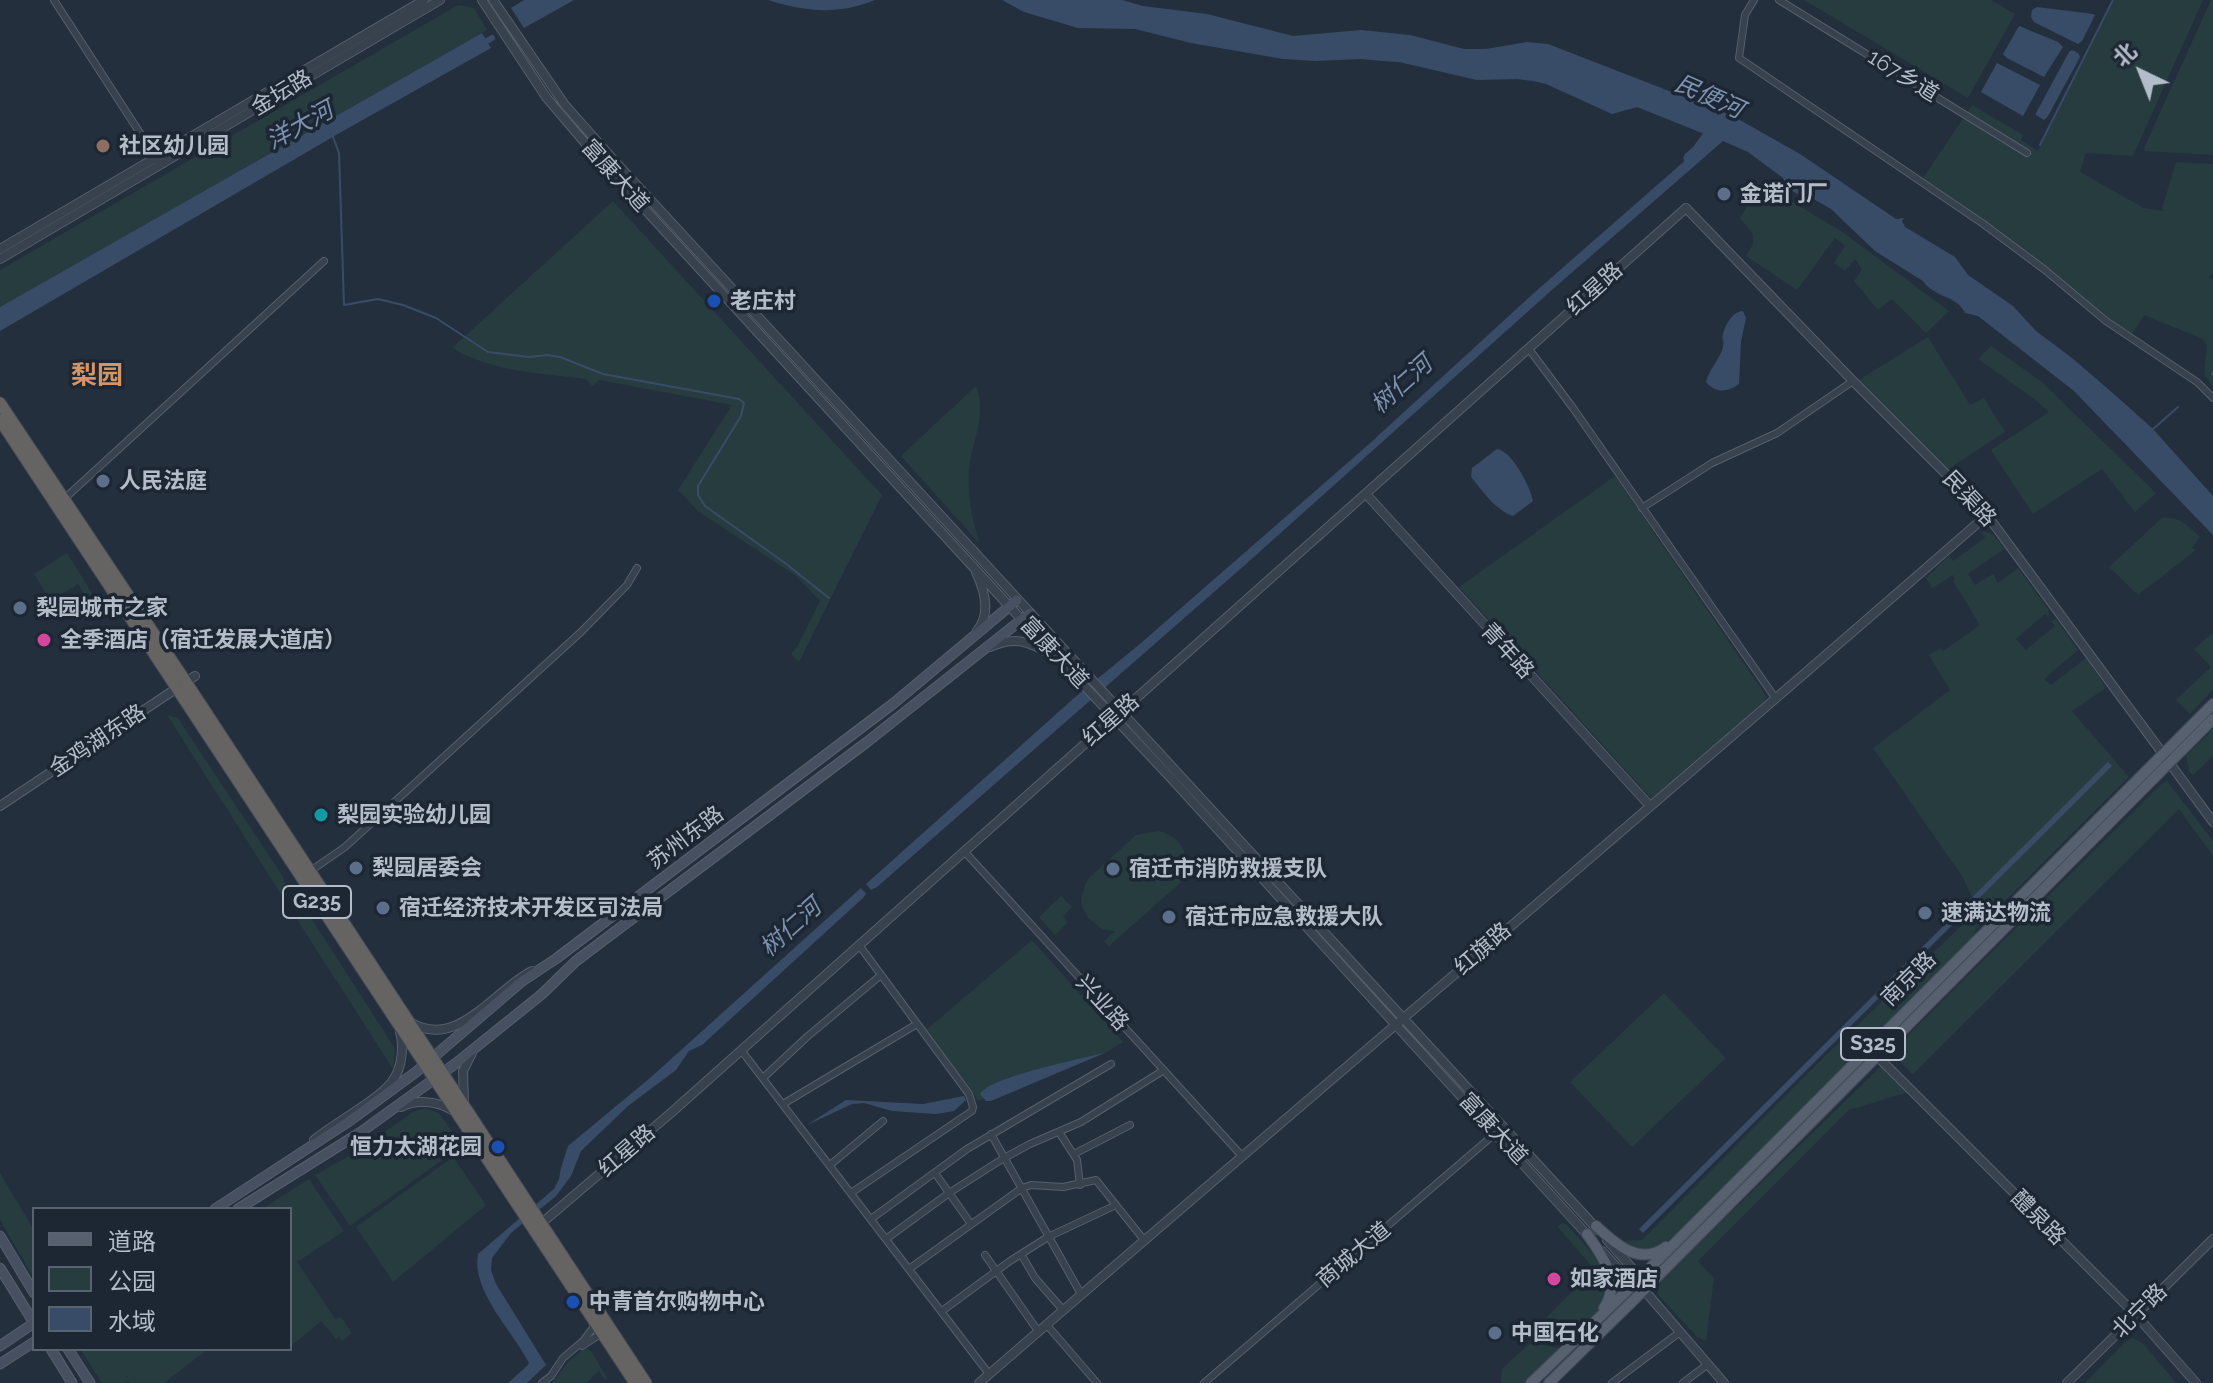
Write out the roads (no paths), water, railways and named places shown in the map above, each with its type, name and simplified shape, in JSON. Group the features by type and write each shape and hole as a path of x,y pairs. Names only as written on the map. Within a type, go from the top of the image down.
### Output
{"highway":[{"name":"G235","path":"0,403 61,502"},
{"name":"G235","path":"0,420 186,682 401,1021"},
{"name":"G235","path":"186,682 635,1383"},
{"name":"G235","path":"537,1227 646,1383"}],"main road":[{"name":"苏州东路","path":"218,1207 392,1089 521,982 894,703 1013,603"},
{"name":"苏州东路","path":"241,1207 361,1132 438,1076 542,994 576,961 867,742 1026,616"},
{"name":"南京路","path":"1531,1383 2213,704"},
{"name":"南京路","path":"1549,1383 2213,719"},
{"path":"1591,1230 1622,1249 1642,1255 1660,1252 1683,1234"},
{"path":"1591,1230 1608,1266 1610,1279 1608,1303 1595,1321"},
{"path":"0,1236 32,1290"},
{"path":"0,1268 32,1320"},
{"path":"0,1346 32,1324"},
{"path":"0,1364 32,1343"},
{"path":"52,1351 72,1383"},
{"path":"69,1351 90,1383"}],"street":[{"path":"54,0 158,161"},
{"name":"金坛路","path":"0,259 424,0"},
{"name":"金坛路","path":"0,249 440,0"},
{"name":"富康大道","path":"482,0 546,97 731,303 1117,714 1399,1020 1497,1133 1591,1230"},
{"name":"富康大道","path":"493,0 565,105 777,336 973,561"},
{"path":"1754,0 1745,15 1739,58 1982,223 2106,321 2197,382 2213,398"},
{"name":"167乡道","path":"1779,0 2027,153"},
{"name":"红星路","path":"537,1227 741,1050 1686,208"},
{"name":"民渠路","path":"1686,208 1987,515 2213,822"},
{"path":"61,502 324,261"},
{"path":"731,303 739,295"},
{"path":"768,343 777,336"},
{"path":"1529,349 1776,699"},
{"path":"1642,508 1712,463 1777,433 1853,381"},
{"name":"青年路","path":"1366,494 1650,806"},
{"name":"红旗路","path":"979,1383 1987,515"},
{"path":"966,643 982,624 985,609 984,591 973,561"},
{"path":"309,872 345,847 581,632 627,585 637,568"},
{"name":"富康大道","path":"1026,616 1062,662 1117,714"},
{"path":"975,655 999,643 1016,640 1042,649 1062,662"},
{"name":"金鸡湖东路","path":"0,806 186,682"},
{"name":"兴业路","path":"964,851 1241,1155"},
{"path":"851,1193 972,1111 973,1107 969,1094 859,945"},
{"path":"295,1157 394,1080 402,1048 401,1021 425,1029 450,1029 463,1023 511,983 557,958"},
{"path":"763,1078 881,975"},
{"name":"富康大道","path":"1399,1020 1504,1126 1724,1383"},
{"path":"783,1104 917,1024"},
{"path":"301,1169 329,1155 406,1104 430,1103 462,1112 463,1071 476,1047"},
{"path":"741,1050 989,1374"},
{"name":"醴泉路","path":"1877,1056 2136,1315 2196,1383"},
{"path":"871,1219 991,1134 1111,1064"},
{"path":"886,1239 1004,1158 1081,1122 1164,1070"},
{"path":"392,1089 401,1102"},
{"path":"830,1165 883,1121"},
{"path":"1074,1154 1130,1125"},
{"name":"商城大道","path":"1204,1383 1504,1126"},
{"path":"1059,1132 1077,1160 1080,1185"},
{"path":"991,1134 1081,1294"},
{"path":"935,1173 971,1224"},
{"path":"909,1269 1022,1188 1031,1185 1063,1187 1096,1180 1144,1240"},
{"path":"942,1311 1048,1237 1116,1205"},
{"name":"北宁路","path":"2067,1383 2213,1239"},
{"path":"1021,1254 1035,1278 1063,1310"},
{"path":"985,1255 1038,1331"},
{"path":"1046,1324 1097,1383"},
{"path":"545,1383 563,1358 599,1329"},
{"path":"1612,1383 1680,1332"},
{"path":"1683,1383 1708,1364"}],"water":[{"path":"524,0 574,0 524,28 511,8"},
{"path":"768,0 875,0 848,8 822,10"},
{"path":"1002,0 1122,0 1143,6 1207,14 1293,36 1361,30 1410,35 1464,49 1486,49 1527,42 1548,44 1731,115 1800,154 1896,219 1904,218 1905,227 1955,257 1968,275 2013,306 2036,331 2072,358 2153,429 2213,496 2213,535 2074,391 1978,316 1965,313 1957,303 1875,251 1831,209 1805,194 1802,197 1791,190 1786,191 1783,178 1748,152 1723,141 1246,564 871,890 866,884 1073,699 1368,445 1535,292 1712,137 1637,107 1612,114 1533,81 1477,80 1399,62 1283,59 1191,43 1135,29 1078,28 1024,12"},
{"path":"2037,7 2095,15 2078,44 2034,22 2032,10"},
{"path":"2019,26 2063,47 2044,77 2003,54"},
{"path":"482,33 491,48 0,331 0,307"},
{"path":"2072,50 2080,57 2044,120 2036,113"},
{"path":"1997,63 2040,85 2023,116 1981,92"},
{"path":"1743,311 1746,318 1741,341 1739,384 1731,389 1718,390 1706,382 1707,377 1722,351 1728,323"},
{"path":"1497,449 1514,462 1533,501 1513,516 1495,505 1471,477 1472,468"},
{"path":"2108,762 2112,766 1643,1233 1639,1229"},
{"path":"861,888 866,894 863,898 702,1045 689,1051 676,1070 628,1106 581,1151 571,1176 556,1196 511,1233 492,1258 491,1270 496,1284 546,1365 527,1383 508,1383 529,1363 487,1296 478,1268 478,1254 554,1189 568,1146 650,1078"},
{"path":"1107,1052 991,1101 986,1101 980,1094 988,1087 1018,1075"},
{"path":"964,1096 966,1100 954,1111 936,1114 892,1111 864,1103 852,1104 807,1125 846,1100 923,1104"}],"waterway":[{"path":"2040,145 2113,0"},
{"name":"洋大河","path":"480,45 492,38"},
{"name":"树仁河","path":"1689,158 1716,125"},
{"path":"333,137 339,153 344,305 378,299 436,318 488,352 560,357 603,374 739,399 744,403 741,416 698,486 698,495 705,506 829,598"},
{"path":"2152,430 2178,407"}],"place":[{"name":"社区幼儿园","path":"103,146"},
{"name":"金诺门厂","path":"1724,194"},
{"name":"老庄村","path":"714,301"},
{"name":"人民法庭","path":"103,481"},
{"name":"梨园城市之家","path":"20,608"},
{"name":"全季酒店（宿迁发展大道店）","path":"44,640"},
{"name":"梨园实验幼儿园","path":"321,815"},
{"name":"梨园居委会","path":"356,868"},
{"name":"宿迁市消防救援支队","path":"1113,869"},
{"name":"宿迁经济技术开发区司法局","path":"383,908"},
{"name":"速满达物流","path":"1925,913"},
{"name":"宿迁市应急救援大队","path":"1169,917"},
{"name":"恒力太湖花园","path":"498,1147"},
{"name":"如家酒店","path":"1554,1279"},
{"name":"中青首尔购物中心","path":"573,1302"},
{"name":"中国石化","path":"1495,1333"}],"district":[{"name":"梨园","path":"97,376"}],"water label":[{"name":"民便河","path":"1709,97"}]}
